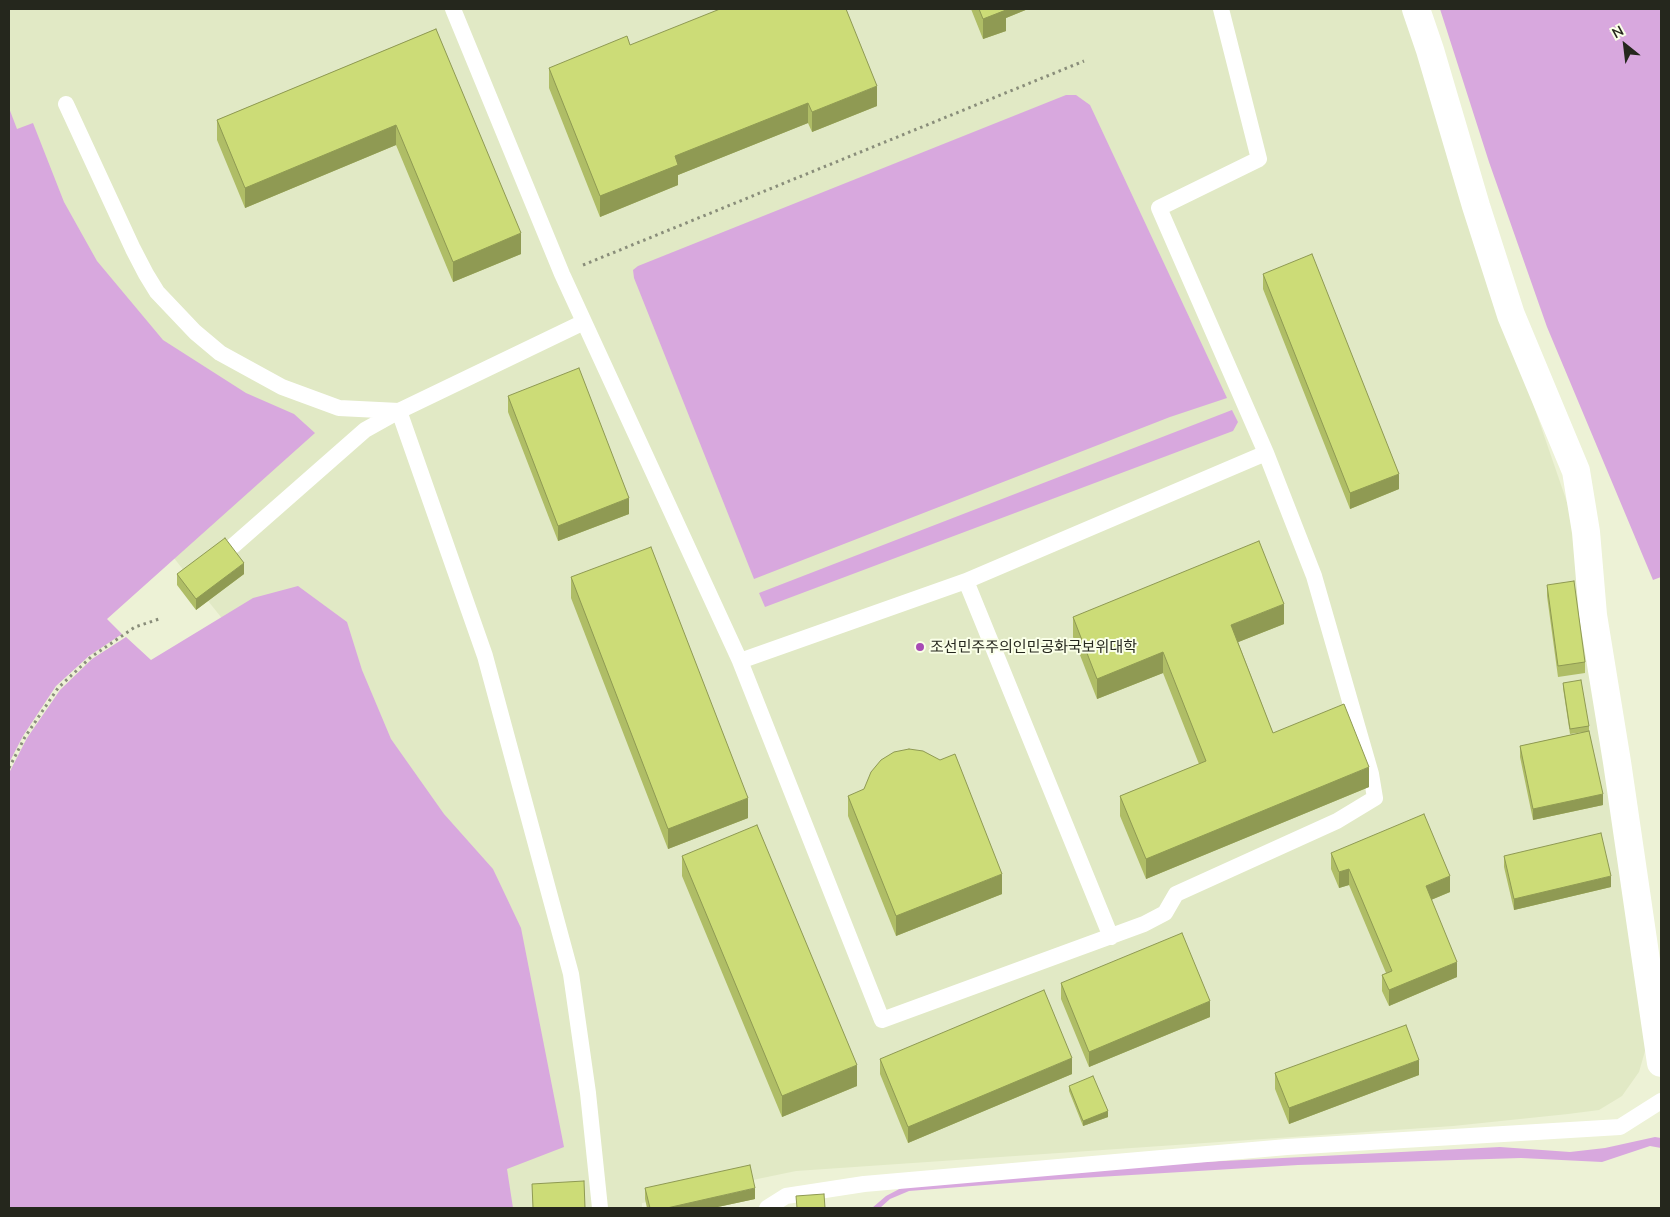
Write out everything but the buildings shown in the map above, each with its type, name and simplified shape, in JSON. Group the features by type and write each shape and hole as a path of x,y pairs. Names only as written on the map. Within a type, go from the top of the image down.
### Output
{"street":[{"path":"1416,9 1511,315 1576,471 1586,532 1593,615 1617,762 1661,1063"}],"lane":[{"path":"454,9 562,274 740,661 882,1020 1144,924 1165,912 1176,894 1337,821 1375,798 1371,774 1314,576 1266,453 1159,208 1259,159 1221,9"},
{"path":"66,104 156,292 195,332 220,353 282,388 340,408 399,412"},
{"path":"233,546 365,430 584,322"},
{"path":"399,412 485,656 571,974 588,1093 600,1208"},
{"path":"740,661 966,581 1266,453"},
{"path":"966,581 1111,937"},
{"path":"767,1208 786,1196 864,1184 1287,1147 1620,1127 1661,1101"}],"path":[{"path":"562,274 1084,61"},
{"path":"9,768 25,737 58,688 91,657 135,627 159,620"}],"shaded area":[{"name":"조선민주주의인민공화국보위대학","path":"9,9 1403,9 1495,293 1580,540 1647,1044 1639,1072 1622,1096 1599,1110 1568,1114 1453,1126 796,1171 642,1203 642,1208 439,1208 420,867 9,351"},
{"path":"1440,9 1661,9 1661,577 1653,580 1547,327 1489,162"},
{"path":"1066,95 1076,95 1090,105 1227,398 1170,417 754,579 634,278 633,270 638,266"},
{"path":"9,108 17,129 33,123 64,202 97,261 163,340 246,393 294,414 315,433 107,619 122,634 89,656 56,686 23,736 9,763"},
{"path":"1232,410 1238,422 1233,431 765,607 759,593"},
{"path":"298,586 347,622 362,670 391,739 444,814 493,869 521,928 564,1147 507,1169 513,1208 9,1208 9,773 27,738 60,690 92,659 126,637 151,660 253,598"},
{"path":"1655,1137 1661,1138 1661,1148 1650,1146 1602,1162 1521,1158 1298,1165 1048,1180 909,1191 890,1199 880,1208 872,1208 886,1196 905,1186 1085,1168 1500,1147 1570,1152 1605,1148"}],"place":[{"name":"조선민주주의인민공화국보위대학","path":"920,647"}]}
